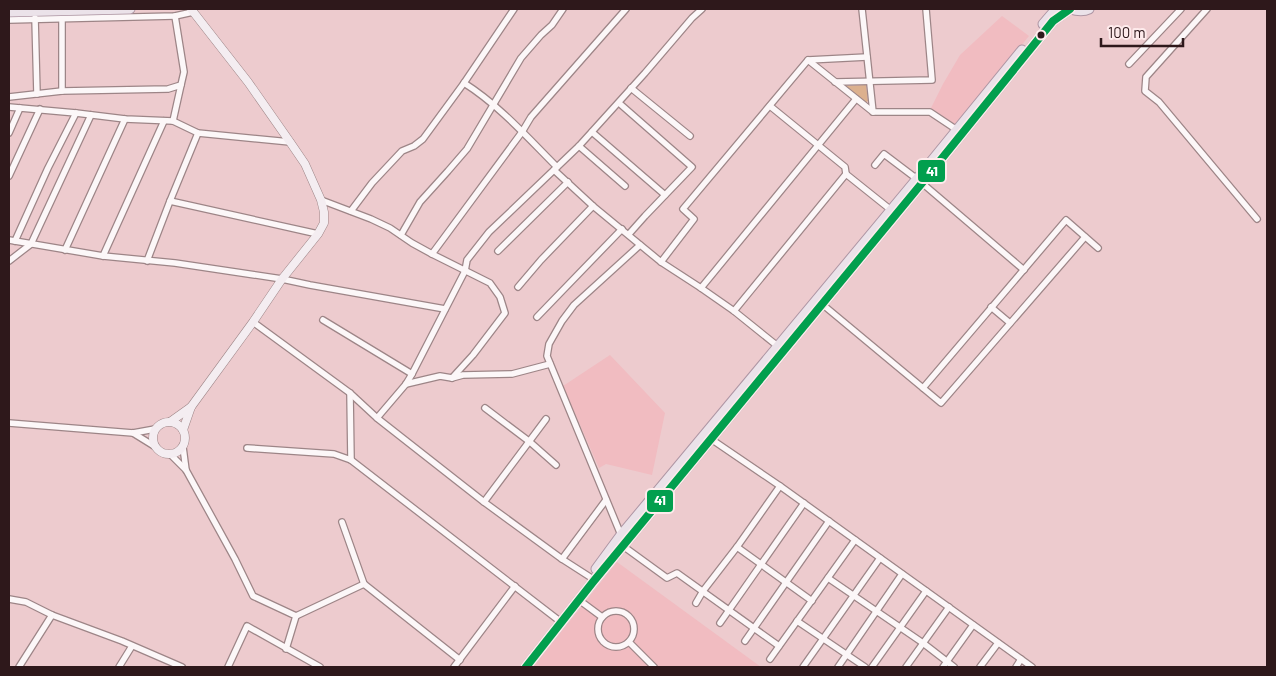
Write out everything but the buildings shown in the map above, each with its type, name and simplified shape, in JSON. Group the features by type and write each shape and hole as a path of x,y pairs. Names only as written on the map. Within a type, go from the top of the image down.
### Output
{"main road":[{"path":"9,12 130,9"},
{"path":"526,667 579,600 621,535 822,304 957,130 1056,9"},
{"path":"519,667 557,619 622,546 710,439 891,210 919,181 1053,21 1070,9 1082,11 1089,9"}],"street":[{"path":"351,211 372,183 402,151 414,146 423,139 514,9"},
{"path":"401,235 420,202 467,149 521,58 540,35 552,25 563,9"},
{"path":"432,254 531,117 626,9"},
{"path":"376,418 406,384 465,271 467,260 489,232 579,146 702,9"},
{"path":"862,9 873,112"},
{"path":"835,82 932,80 926,9"},
{"path":"1128,64 1181,9"},
{"path":"1206,9 1146,77 1145,91 1159,102 1257,219"},
{"path":"9,20 175,16 192,10 248,82 290,142 305,164 322,200 324,223 318,234 282,279 191,407 183,430 186,470"},
{"path":"173,122 184,72 175,16"},
{"path":"35,18 37,94"},
{"path":"62,19 62,91"},
{"path":"661,262 694,220 683,209 808,60 867,57"},
{"path":"808,60 873,112 930,112 957,130"},
{"path":"464,83 500,110 593,206 661,262 734,311 781,349"},
{"path":"9,97 62,91 168,89 182,85"},
{"path":"630,88 690,136"},
{"path":"701,288 856,99"},
{"path":"619,103 692,167 629,234"},
{"path":"770,106 845,167 846,174 891,210"},
{"path":"9,107 125,119 164,120 198,133 290,142"},
{"path":"9,132 20,108"},
{"path":"9,176 40,109"},
{"path":"76,113 12,241 103,256 175,263 282,279 445,309"},
{"path":"9,261 31,244 91,114"},
{"path":"65,250 125,119"},
{"path":"103,256 164,120"},
{"path":"592,132 665,194"},
{"path":"147,261 198,133"},
{"path":"579,146 624,186"},
{"path":"875,165 884,154 919,181 1024,270"},
{"path":"734,311 846,174"},
{"path":"498,251 568,182"},
{"path":"322,200 390,228 432,254 490,283 500,297 505,313 473,355 452,378"},
{"path":"170,201 318,234"},
{"path":"518,287 593,206"},
{"path":"924,388 1066,220 1098,248"},
{"path":"537,317 622,230"},
{"path":"822,304 941,403 1085,237"},
{"path":"621,535 547,356 549,344 568,313 640,245"},
{"path":"991,307 1010,323"},
{"path":"323,320 412,374"},
{"path":"253,322 350,393 376,418 484,502 592,579"},
{"path":"406,384 440,376 452,378 512,374 550,364"},
{"path":"350,393 351,460"},
{"path":"9,423 133,433 155,429 162,424 170,422 191,407"},
{"path":"485,408 530,442 556,465"},
{"path":"484,502 546,419"},
{"path":"170,422 175,423 183,430"},
{"path":"154,446 153,437 155,429"},
{"path":"133,433 163,454 176,453 183,447"},
{"path":"710,439 780,486 1032,667"},
{"path":"246,448 334,454 351,460 557,619"},
{"path":"171,454 186,470 253,596 296,616"},
{"path":"696,603 780,486"},
{"path":"562,559 606,500"},
{"path":"720,623 804,503"},
{"path":"745,641 829,521"},
{"path":"342,522 364,584 460,660"},
{"path":"770,659 855,540"},
{"path":"622,546 667,578 677,573 779,646"},
{"path":"736,547 812,600"},
{"path":"803,667 880,558"},
{"path":"838,667 902,574"},
{"path":"828,578 923,643 945,665 954,667"},
{"path":"286,649 296,616 364,584"},
{"path":"454,667 516,586"},
{"path":"872,667 926,591"},
{"path":"9,599 26,602 52,615 182,667"},
{"path":"579,600 602,618"},
{"path":"906,667 949,607"},
{"path":"613,611 625,613 633,623 634,630 630,642 620,647 614,647 608,646 603,642 599,636 598,629 598,623 602,618 607,613 613,611"},
{"path":"19,667 52,615"},
{"path":"798,620 865,667"},
{"path":"945,665 974,625"},
{"path":"228,667 248,626 320,667"},
{"path":"630,642 654,667"},
{"path":"980,667 998,643"},
{"path":"119,667 132,646"},
{"path":"1016,667 1021,659"}],"shaded area":[{"path":"1002,16 1029,36 956,125 931,108 960,55"},
{"path":"866,85 868,101 865,103 844,86"},
{"path":"610,355 665,413 652,475 606,464 599,468 563,386"},
{"path":"617,562 761,667 533,667"}],"transit line":[{"name":"41","path":"526,667 593,582 1053,21 1070,9"}]}
